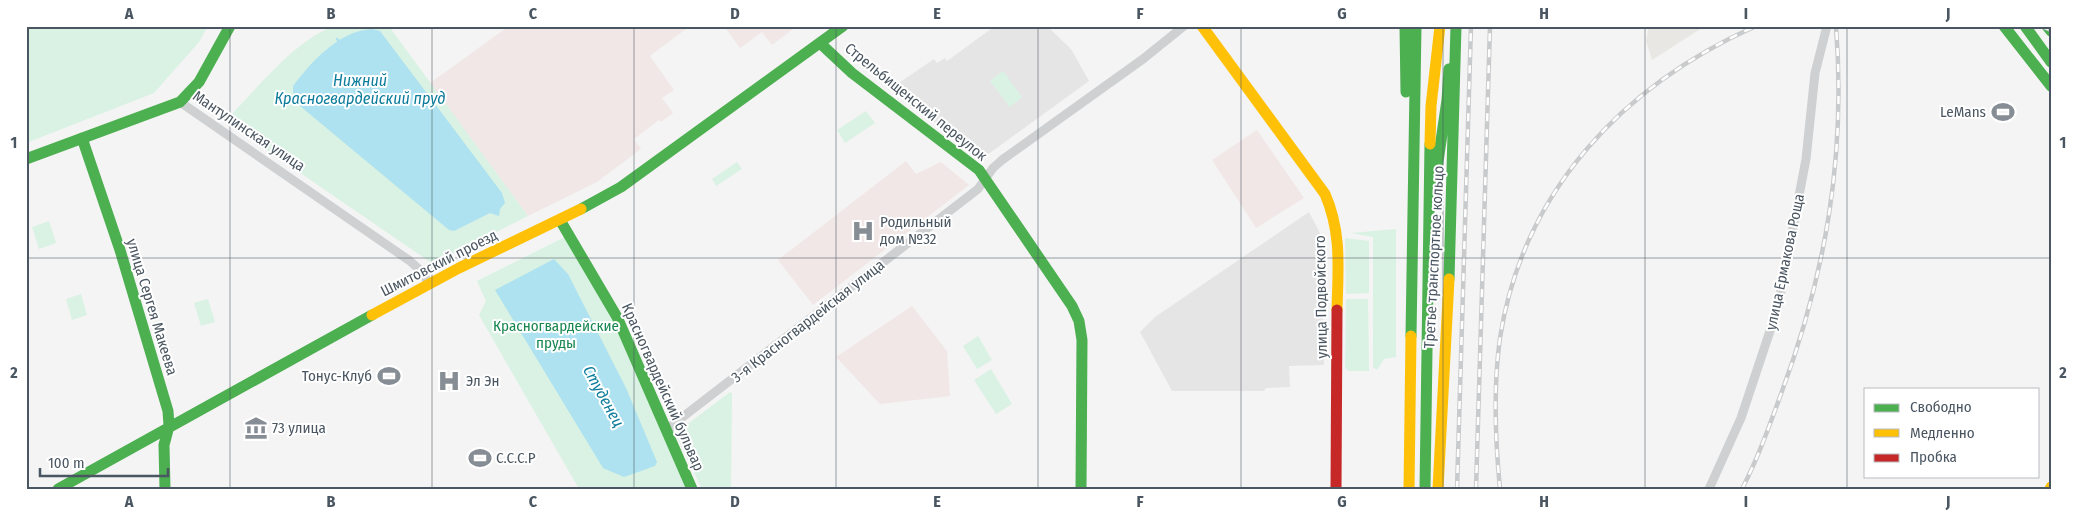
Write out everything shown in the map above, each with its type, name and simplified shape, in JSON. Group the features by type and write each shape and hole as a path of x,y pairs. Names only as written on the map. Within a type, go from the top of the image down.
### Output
{"main road":[{"path":"180,102 199,82 230,26"},
{"name":"Шмитовский проезд","path":"58,489 429,284 560,220 621,187 821,44 843,26"},
{"name":"Шмитовский проезд","path":"821,44 850,26"},
{"name":"улица Подвойского","path":"1202,26 1325,194 1334,216 1338,238 1336,489"},
{"path":"1405,26 1407,99 1414,164"},
{"name":"Третье транспортное кольцо","path":"1409,489 1416,26"},
{"path":"1430,208 1434,26"},
{"path":"1431,106 1439,50 1440,26"},
{"path":"1430,208 1447,100 1451,26"},
{"name":"Третье транспортное кольцо","path":"1438,489 1452,215 1456,26"},
{"path":"2004,26 2051,86"},
{"path":"2025,26 2051,62"},
{"path":"2048,26 2051,31"},
{"name":"Стрельбищенский переулок","path":"821,44 852,73 975,166 1072,306 1079,322 1082,355 1081,489"},
{"name":"Мантулинская улица","path":"26,159 180,102"},
{"name":"улица Сергея Макеева","path":"82,138 150,348 168,411 169,426 164,445 165,489"},
{"name":"Третье транспортное кольцо","path":"1425,489 1430,208"},
{"name":"Красногвардейский бульвар","path":"560,220 617,317 692,489"}],"street":[{"name":"3-я Красногвардейская улица","path":"668,432 671,426 978,189 993,168 1002,160 1143,59 1184,26"},
{"name":"улица Ермакова Роща","path":"1709,489 1741,418 1778,307 1806,159 1816,68 1827,26"},
{"name":"Мантулинская улица","path":"180,102 410,261 422,272 429,284"}],"shaded area":[{"path":"509,26 690,26 650,56 674,90 662,98 673,113 661,122 659,120 634,139 641,149 597,182 528,216 430,83"},
{"path":"724,26 797,26 772,45 762,32 740,48"},
{"path":"995,26 1047,26 1071,49 1089,81 983,158 890,89 934,59 937,63 945,58 947,61"},
{"path":"1649,26 1705,26 1652,60 1646,41"},
{"path":"1257,130 1304,198 1256,228 1212,160"},
{"name":"Родильный дом №32","path":"906,161 916,174 941,162 969,185 813,305 778,260"},
{"path":"1309,212 1321,235 1324,365 1289,366 1290,387 1266,388 1264,391 1172,391 1140,332 1155,317"},
{"path":"912,306 947,351 950,396 880,404 836,357"}],"green space":[{"path":"26,26 208,26 199,42 154,93 26,143"},
{"path":"336,26 387,26 391,29 528,216 433,264 229,124 227,119 292,52 322,32"},
{"path":"1003,71 1022,97 1010,107 990,81"},
{"path":"866,111 875,123 845,143 837,130"},
{"path":"737,162 742,169 716,186 712,179"},
{"path":"49,221 56,243 39,249 32,227"},
{"path":"1396,229 1396,357 1384,359 1377,370 1373,367 1373,237 1351,233"},
{"name":"Красногвардейские пруды","path":"565,237 615,324 687,489 579,489 479,315 486,301 477,281"},
{"path":"1345,238 1369,241 1369,293 1346,294"},
{"path":"81,294 87,315 72,320 66,299"},
{"path":"208,299 215,322 201,326 194,303"},
{"path":"1346,299 1368,299 1369,371 1349,371 1345,368"},
{"path":"978,336 992,360 977,369 963,346"},
{"path":"991,369 1012,404 996,414 974,380"},
{"path":"730,392 732,393 731,489 702,489 677,437 677,432"}],"water":[{"name":"Нижний Красногвардейский пруд","path":"372,29 380,31 502,193 505,203 500,209 499,216 490,213 454,231 449,230 300,106 293,93 293,86 309,67 338,41 348,35"},
{"path":"554,259 568,274 626,388 657,462 655,466 624,477 603,468 495,290"}],"waterway":[{"name":"Студенец","path":"337,39 342,44"}],"railway":[{"path":"1457,489 1471,26"},
{"path":"1476,489 1490,26"},
{"path":"1500,489 1496,413 1496,376 1500,338 1512,285 1531,235 1556,190 1587,149 1623,112 1664,79 1708,50 1756,26"},
{"path":"1742,489 1763,442 1797,349 1821,259 1835,168 1838,121 1836,26"},
{"path":"2041,26 2051,30"}],"traffic: fast":[{"path":"26,159 180,102 199,82 230,26"},
{"path":"581,209 621,187 843,26"},
{"path":"1405,26 1406,92"},
{"path":"1411,336 1416,26"},
{"path":"1449,279 1456,26"},
{"path":"2004,26 2051,86"},
{"path":"2025,26 2051,62"},
{"path":"2047,26 2051,31"},
{"path":"821,44 852,73 979,170 1072,306 1079,321 1082,340 1081,489"},
{"path":"1435,182 1447,100 1449,69"},
{"path":"82,138 120,250 168,411 169,426 164,445 165,489"},
{"path":"1425,489 1430,144"},
{"path":"560,220 617,317 692,489"},
{"path":"58,489 372,315"}],"traffic: slow":[{"path":"1202,26 1325,194 1337,237 1337,310"},
{"path":"1430,144 1431,106 1440,26"},
{"path":"372,315 459,268 581,209"},
{"path":"1438,489 1449,279"},
{"path":"1409,489 1411,336"}],"traffic: jam":[{"path":"1336,489 1337,310"}],"place":[{"name":"LeMans","path":"2003,112"},
{"name":"Родильный дом №32","path":"863,231"},
{"name":"Тонус-Клуб","path":"389,376"},
{"name":"Эл Эн","path":"449,381"},
{"name":"73 улица","path":"256,428"},
{"name":"С.С.С.Р","path":"480,458"}]}
